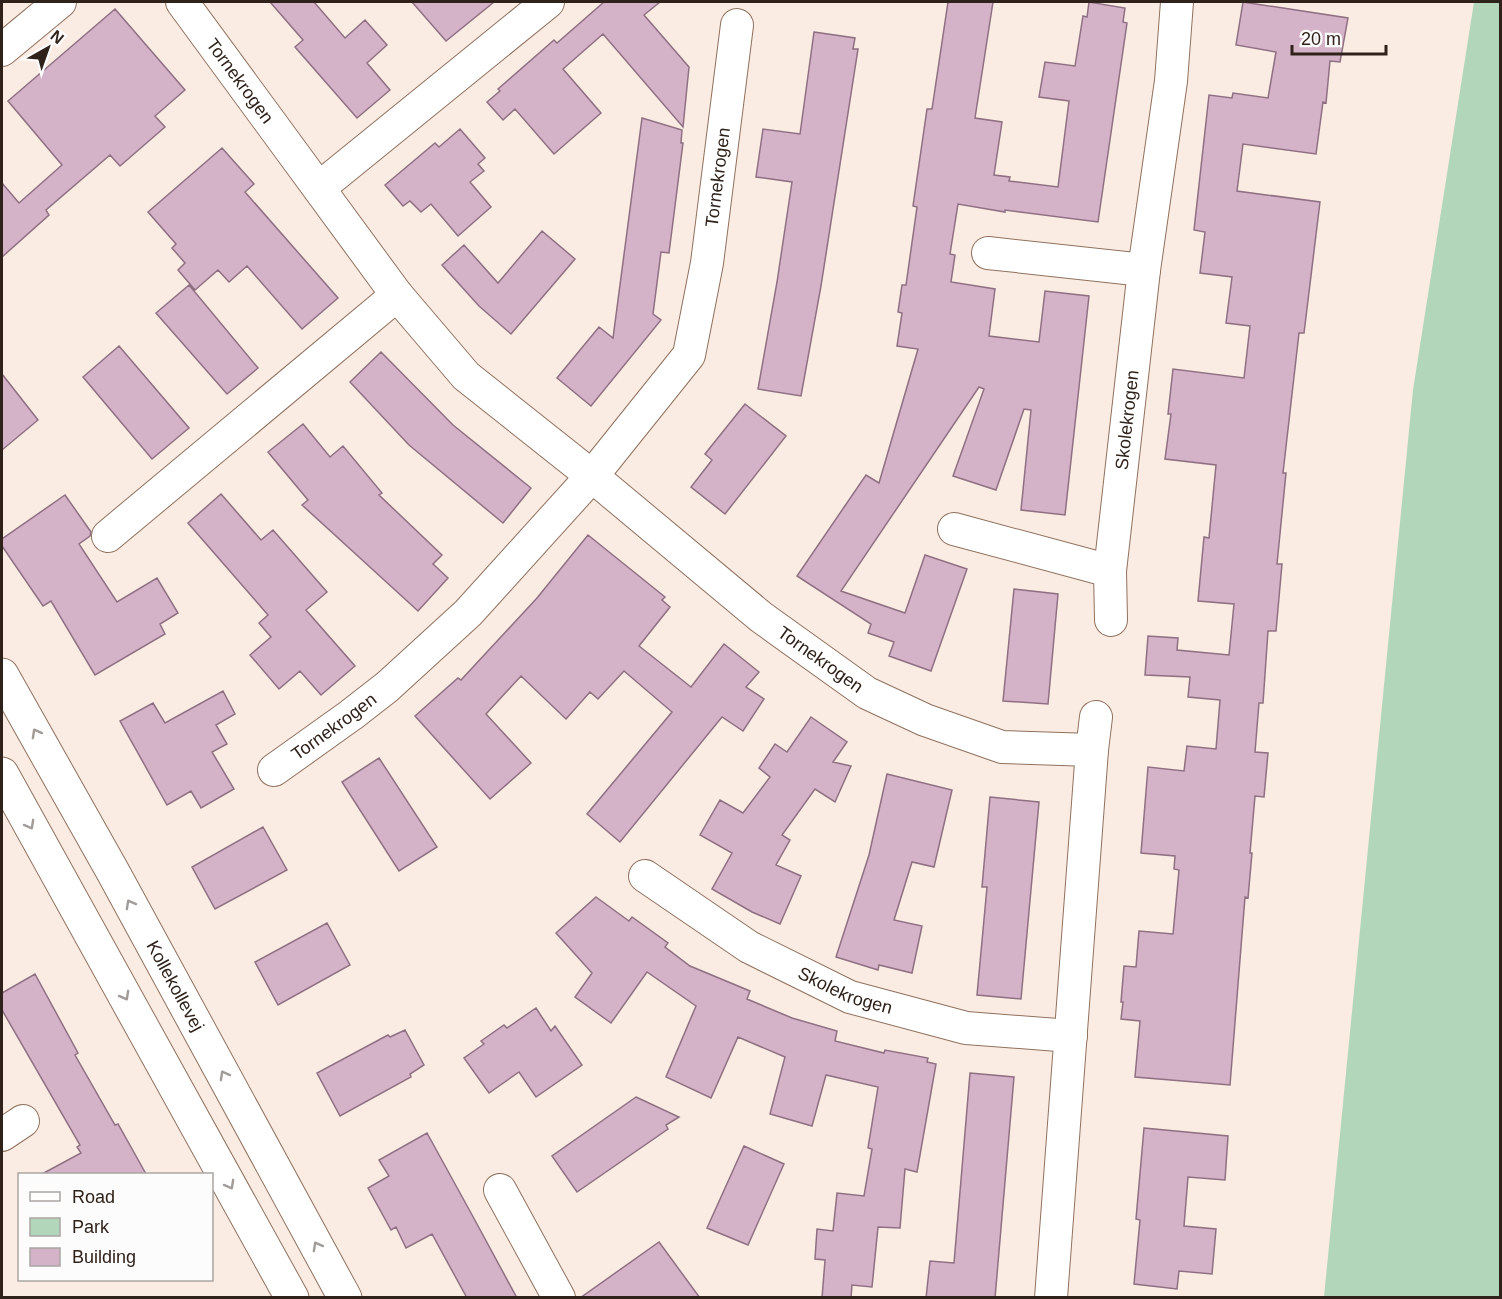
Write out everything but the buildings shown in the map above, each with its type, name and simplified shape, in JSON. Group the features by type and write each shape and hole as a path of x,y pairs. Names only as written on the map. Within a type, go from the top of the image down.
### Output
{"street":[{"path":"2,50 60,2"},
{"name":"Tornekrogen","path":"182,2 397,295 466,376 592,476 761,617 867,693 925,720 1002,747 1092,750"},
{"path":"319,188 548,2"},
{"name":"Skolekrogen","path":"1111,620 1110,571 1144,270 1171,81 1176,2"},
{"name":"Tornekrogen","path":"274,770 387,687 468,613 592,476 689,355 707,263 737,25"},
{"path":"988,253 1144,270"},
{"path":"108,536 397,295"},
{"path":"954,529 1110,571"},
{"name":"Kollekollevej","path":"2,675 113,872 345,1298"},
{"path":"1051,1298 1096,717"},
{"path":"2,774 292,1298"},
{"name":"Skolekrogen","path":"645,876 749,947 850,997 966,1028 1071,1036"},
{"path":"500,1190 559,1298"}],"green space":[{"path":"1474,2 1500,2 1500,1297 1324,1297 1413,390"}]}
